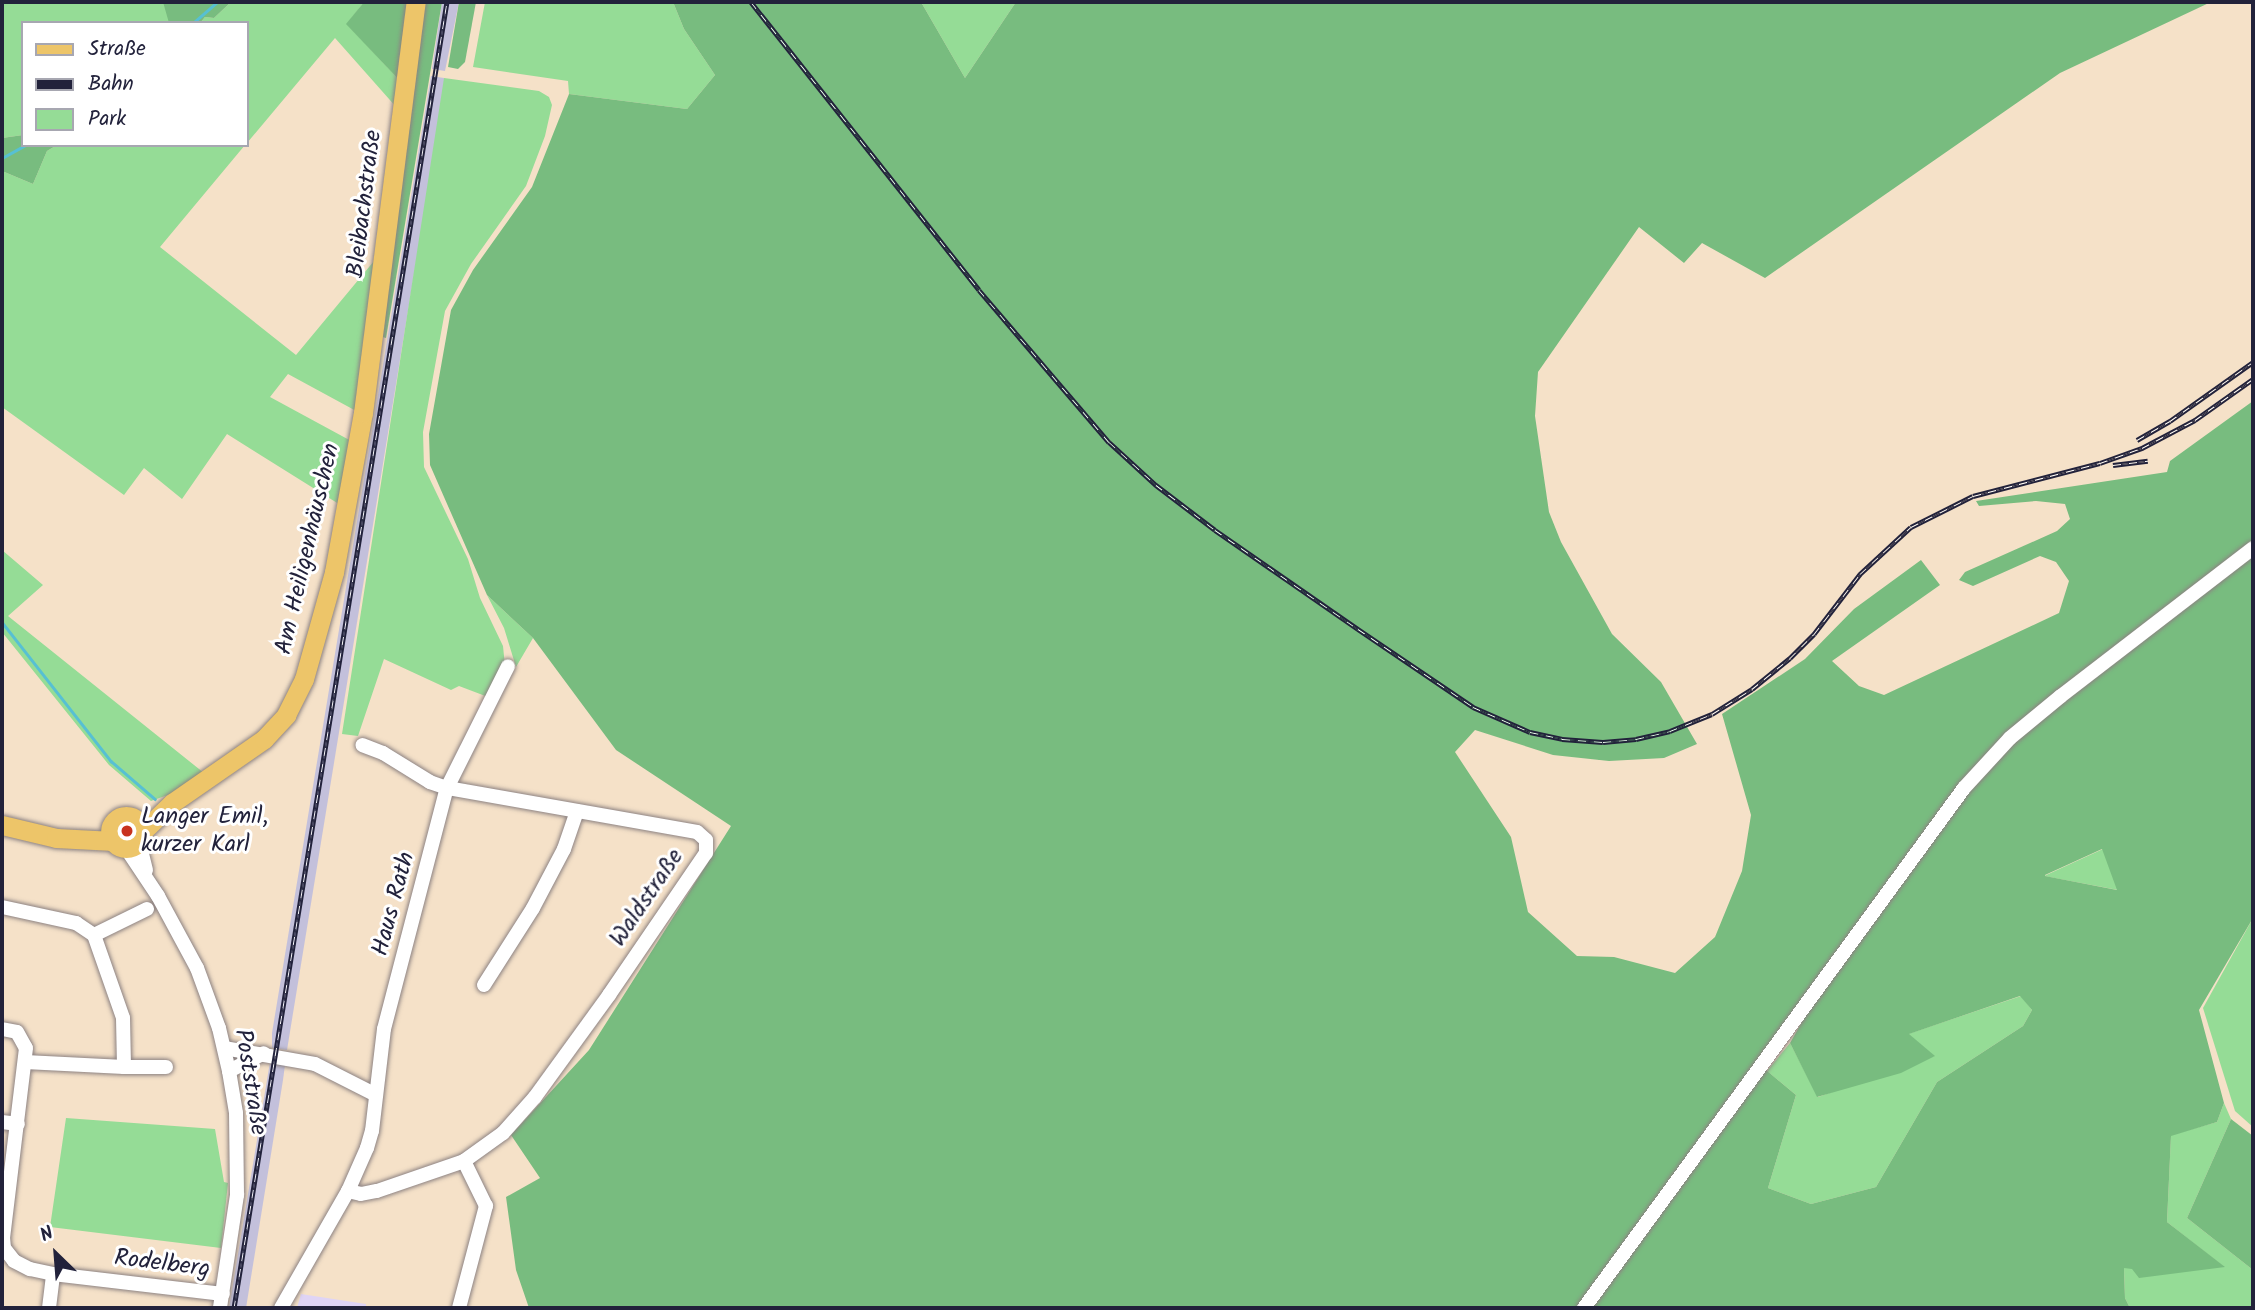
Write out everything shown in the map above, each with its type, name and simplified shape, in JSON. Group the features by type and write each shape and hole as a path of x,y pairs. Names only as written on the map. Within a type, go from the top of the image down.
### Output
{"main road":[{"name":"Bleibachstraße","path":"363,413 416,2"},
{"name":"Am Heiligenhäuschen","path":"128,835 264,739 286,715 297,696 334,572 363,413"},
{"path":"2,825 56,838 128,835"}],"street":[{"path":"1584,1308 1964,788 2010,738 2060,696 2253,548"},
{"name":"Haus Rath","path":"281,1308 361,1165 372,1131 384,1029 447,788 509,666"},
{"name":"Waldstraße","path":"348,1191 361,1194 377,1191 464,1161 503,1133 536,1097 706,852 706,840 697,832 447,788 430,782 383,753 362,745"},
{"path":"484,985 533,908 564,849 577,811"},
{"name":"Poststraße","path":"128,835 197,968 229,1071 236,1113 237,1195 222,1301"},
{"path":"2,907 76,923 94,935 123,1018 124,1067"},
{"path":"94,935 146,909"},
{"name":"Rodelberg","path":"2,1029 17,1032 26,1048 4,1248 14,1261 30,1269 53,1274 222,1301"},
{"path":"224,1048 315,1063 376,1095"},
{"path":"229,1071 264,1053"},
{"path":"25,1062 166,1067"},
{"path":"2,1122 18,1124"},
{"path":"459,1308 486,1206 464,1161"},
{"path":"49,1308 53,1274"}],"shaded area":[{"path":"442,2 459,2 445,71 432,69"},
{"path":"431,76 444,78 444,91 287,1050 272,1048 272,1033"},
{"path":"270,1062 285,1065 246,1308 229,1308"},
{"path":"301,1294 366,1304 366,1308 297,1308"}],"green space":[{"path":"2,2 163,2 171,21 21,21 21,135 2,138"},
{"path":"163,2 231,2 214,18 205,17 202,21 168,21"},
{"path":"231,2 364,2 347,24 401,82 397,108 335,38 248,142 248,21 202,21 205,17 214,18"},
{"path":"364,2 407,2 401,82 346,24"},
{"path":"424,2 442,2 386,338 379,336"},
{"path":"459,2 476,2 465,62 458,69 448,67"},
{"path":"485,2 673,2 684,29 715,75 687,109 569,94 568,81 473,67"},
{"path":"673,2 921,2 965,78 1016,2 2211,2 2060,73 1765,278 1702,243 1684,263 1639,227 1538,372 1535,416 1549,512 1561,542 1612,634 1661,682 1697,744 1664,758 1609,761 1553,755 1475,730 1455,752 1511,837 1528,912 1577,956 1614,957 1675,973 1715,937 1742,871 1751,815 1722,714 1805,659 1854,609 1921,560 1940,585 1832,661 1859,686 1884,695 2059,613 2069,581 2056,562 2040,556 1973,586 1959,580 1965,572 2057,531 2070,519 2065,504 2036,501 1979,506 1976,501 2167,472 2170,461 2253,401 2253,918 2199,1010 2224,1103 2217,1122 2171,1136 2167,1222 2225,1267 2139,1278 2132,1269 2124,1268 2125,1298 2130,1308 529,1308 516,1270 506,1197 540,1178 511,1135 589,1050 731,826 616,750 533,638 487,595 430,465 429,434 451,310 473,270 532,187 569,94 687,109 715,75 684,29","holes":["2102,849 2117,890 2045,876 2045,875","1835,953 1840,955 1790,1043 1817,1097 1901,1073 1935,1056 1909,1034 2020,996 2032,1010 2023,1026 1937,1082 1876,1187 1811,1204 1768,1188 1796,1095 1766,1070"]},
{"path":"921,2 1016,2 965,78"},
{"path":"444,78 539,91 549,97 552,105 545,136 526,186 471,264 445,311 423,432 424,467 468,559 480,598 503,646 505,666 488,697 459,686 451,690 384,659 358,736 342,734"},
{"path":"21,135 21,147 54,147 47,151 33,184 2,171 2,138"},
{"path":"54,147 243,147 160,247 296,355 379,255 358,412 288,374 270,397 353,442 342,506 227,434 182,499 144,468 124,495 2,407 2,171 33,184 47,151"},
{"path":"2,550 43,585 8,616 204,773 179,791 151,801 109,765 2,632"},
{"path":"487,595 533,638 516,667 504,628"},
{"path":"2103,849 2118,890 2044,876"},
{"path":"2253,918 2253,1127 2235,1111 2203,1008"},
{"path":"2021,996 2032,1010 2023,1026 1937,1082 1876,1187 1811,1204 1768,1188 1796,1095 1767,1071 1790,1043 1818,1097 1934,1056 1908,1034"},
{"path":"2224,1103 2231,1119 2187,1218 2253,1270 2253,1308 2130,1308 2125,1298 2124,1268 2224,1267 2167,1222 2171,1135 2217,1122"},
{"path":"66,1118 215,1129 224,1182 228,1183 221,1248 50,1227"},
{"path":"2231,1119 2253,1136 2253,1270 2187,1218"}],"waterway":[{"path":"195,21 217,2"},
{"path":"2,158 21,147"},
{"path":"2,622 111,761 155,799"}],"railway":[{"path":"234,1308 447,2"},
{"path":"751,2 979,290 1109,442 1156,485 1215,530 1358,629 1473,707 1530,732 1562,739 1603,742 1636,739 1670,731 1712,714 1752,689 1790,658 1814,634 1860,574 1911,527 1973,496 2100,463 2142,448 2195,420 2253,379"},
{"path":"2137,440 2170,421 2253,362"},
{"path":"2113,465 2148,461"}],"place":[{"name":"Langer Emil, kurzer Karl","path":"127,831"}]}
